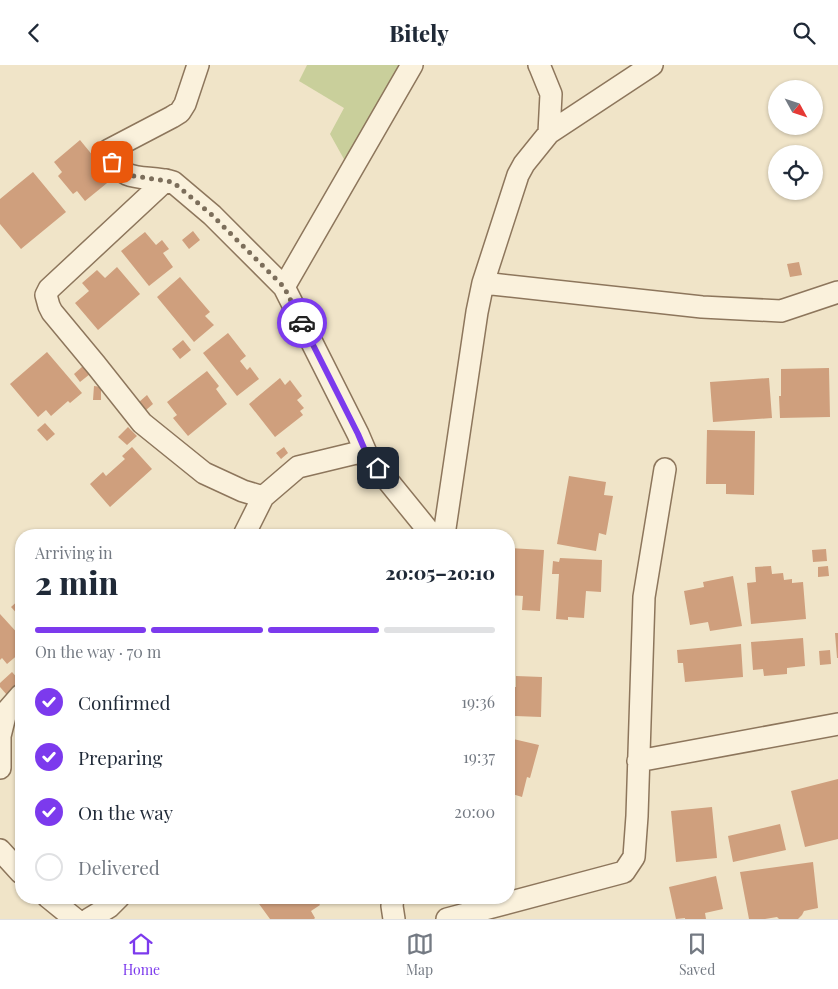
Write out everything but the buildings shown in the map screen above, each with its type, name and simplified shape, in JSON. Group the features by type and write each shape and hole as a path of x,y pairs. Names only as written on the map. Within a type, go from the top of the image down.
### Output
{"street":[{"path":"198,65 185,104 180,112 109,150 108,156 122,173 136,177 173,182 212,215 284,287 367,455 427,529"},
{"path":"284,287 412,65"},
{"path":"538,65 551,94 548,133"},
{"path":"445,529 475,321 483,283 518,175 524,164 548,133 652,65"},
{"path":"166,180 49,289 46,295 47,301 52,312 142,423 204,473 243,491 263,497"},
{"path":"483,283 702,307 780,311 838,292"},
{"path":"247,529 263,497 298,467 356,453 367,455"},
{"path":"515,900 624,871 634,857 644,597 665,469"},
{"path":"0,768 0,736 6,712 15,702"},
{"path":"638,761 838,724"},
{"path":"0,850 15,866"},
{"path":"57,904 75,919"},
{"path":"90,919 112,904"},
{"path":"392,904 394,919"},
{"path":"446,919 502,904"}],"green space":[{"path":"307,65 400,65 345,161 330,134 344,108 299,81"}],"way so far":[{"path":"112,162 122,173 128,175 173,182 212,215 284,287 302,323"}],"route":[{"path":"302,323 367,455 378,468"}]}
